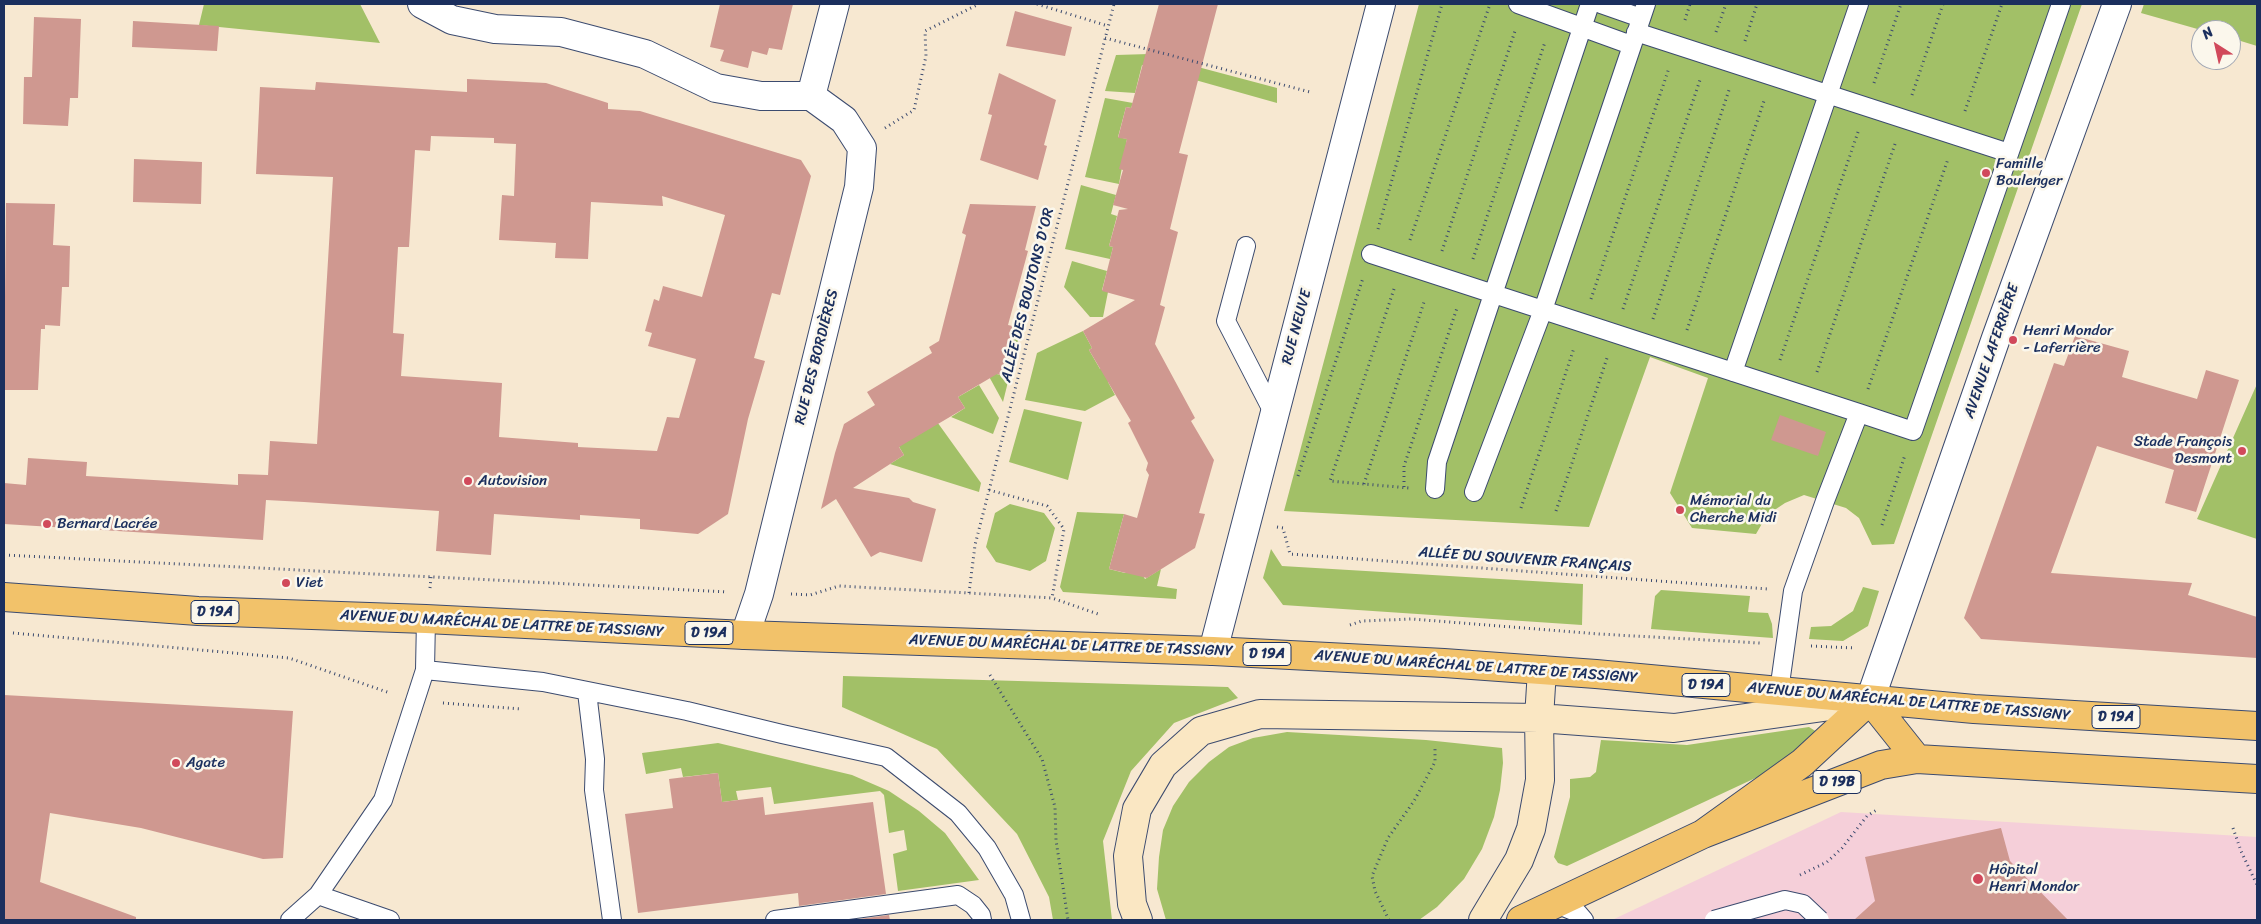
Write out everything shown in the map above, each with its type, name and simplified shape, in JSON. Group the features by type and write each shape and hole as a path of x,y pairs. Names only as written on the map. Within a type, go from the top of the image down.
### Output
{"main road":[{"name":"AVENUE DU MARÉCHAL DE LATTRE DE TASSIGNY","path":"4,598 198,611 426,619 745,635 1213,651 1542,670 2009,711 2257,726"},
{"path":"1483,920 1519,860 1531,829 1540,780 1539,718 1542,670"},
{"path":"1138,920 1132,904 1128,856 1138,810 1164,765 1201,731 1260,714 1539,718 1674,728 1870,700"},
{"path":"1870,700 1917,759"},
{"path":"1703,834 1802,763 1870,700"},
{"name":"D 19B","path":"1520,920 1703,834 1881,765 1917,759 2257,779"}],"street":[{"path":"422,4 452,20 478,26 495,29 561,32 645,54 716,88 761,96 810,96 835,4"},
{"name":"RUE NEUVE","path":"1213,651 1381,4"},
{"name":"AVENUE LAFERRIÈRE","path":"1870,700 1996,338 2117,4"},
{"name":"RUE DES BORDIÈRES","path":"745,635 759,594 859,188 862,148 844,120 810,96"}],"lane":[{"path":"1435,489 1437,462 1590,4"},
{"path":"1601,4 1676,45 2009,153"},
{"path":"1733,372 1860,4"},
{"path":"1372,254 1914,431 2061,4"},
{"path":"1521,5 1582,27 1639,25"},
{"path":"1474,492 1543,310 1639,25"},
{"path":"1246,246 1226,321 1274,414"},
{"path":"1779,692 1784,644 1794,591 1825,500 1859,413"},
{"path":"290,920 318,895 383,800 413,701 425,670 426,619"},
{"path":"425,670 543,682 687,711 886,757 958,813 987,848 1014,895 1021,920"},
{"path":"587,692 595,760 594,790 612,920"},
{"path":"318,895 390,920"},
{"path":"775,920 795,919 958,895 974,905 982,920"},
{"path":"1714,920 1784,900 1803,904 1820,920"},
{"path":"1556,904 1578,913 1584,920"}],"path":[{"path":"880,131 914,110 926,56 925,31 979,4"},
{"path":"1037,4 1108,26"},
{"name":"ALLÉE DES BOUTONS D'OR","path":"969,592 975,544 1114,4"},
{"path":"1521,508 1690,4"},
{"path":"1556,511 1726,4"},
{"path":"1644,343 1757,4"},
{"path":"1772,384 1901,4"},
{"path":"1809,397 1943,4"},
{"path":"1859,413 2002,4"},
{"path":"1364,484 1521,5"},
{"path":"1404,487 1404,466 1554,17"},
{"path":"1105,38 1310,92"},
{"path":"1679,354 1772,76"},
{"path":"1882,525 1914,431"},
{"path":"1330,481 1435,489"},
{"path":"989,490 1048,506 1064,529 1052,598"},
{"name":"ALLÉE DU SOUVENIR FRANÇAIS","path":"1274,527 1283,528 1290,554 1794,591"},
{"path":"4,555 759,594 810,595 839,586 969,592 1052,598 1103,616"},
{"path":"1342,627 1362,621 1412,619 1599,634 1862,649"},
{"path":"13,633 288,658 413,701 531,710"},
{"path":"990,674 1042,759 1055,807 1056,840 1068,920"},
{"path":"1389,920 1375,891 1372,876 1388,838 1414,802 1435,762 1435,736"},
{"path":"1794,877 1827,862 1842,848 1867,816 1878,809"},
{"path":"2233,828 2257,885"}],"shaded area":[{"name":"Hôpital Henri Mondor","path":"1841,812 2257,837 2257,920 1612,920"}],"green space":[{"path":"204,4 360,4 380,43 199,25"},
{"path":"1419,4 2082,4 1894,544 1872,545 1859,518 1846,508 1804,495 1785,503 1767,515 1756,534 1692,528 1670,493 1708,378 1650,357 1589,527 1284,511"},
{"path":"2144,4 2257,4 2257,46 2241,41 2241,20 2191,20 2191,27 2141,13"},
{"path":"1149,54 1277,88 1277,103 1142,65 1135,93 1105,91 1116,55"},
{"path":"1105,98 1133,103 1131,108 1126,107 1118,137 1127,139 1119,184 1085,177"},
{"path":"1081,185 1116,195 1111,214 1117,216 1109,246 1113,247 1110,259 1065,249"},
{"path":"1072,261 1107,271 1102,290 1108,292 1103,317 1090,317 1064,287"},
{"path":"1083,331 1092,348 1089,350 1100,369 1111,363 1119,376 1108,382 1115,395 1085,411 1025,400 1037,353"},
{"path":"1014,336 1019,337 1003,402 986,371 1004,376 1010,352 1007,351"},
{"name":"Stade François Desmont","path":"2257,384 2257,539 2197,519"},
{"path":"979,385 999,418 993,434 951,417 965,408 958,397"},
{"path":"1024,409 1082,422 1068,480 1009,462"},
{"path":"935,419 981,483 979,492 890,464 904,455 898,445"},
{"path":"1010,504 1044,513 1055,528 1046,561 1030,571 996,562 986,547 995,513"},
{"path":"1077,512 1124,514 1109,569 1125,573 1140,571 1145,579 1161,569 1157,586 1177,589 1176,599 1063,592 1060,587"},
{"path":"1271,549 1282,566 1583,584 1582,625 1283,605 1263,578"},
{"path":"1863,587 1879,591 1868,626 1843,641 1809,639 1811,627 1831,626 1853,611"},
{"path":"1661,590 1750,596 1748,612 1768,613 1772,624 1773,638 1651,629 1655,596"},
{"path":"843,676 1228,687 1238,698 1174,723 1131,771 1103,841 1112,920 1053,920 1049,897 1017,834 937,749 842,707"},
{"path":"1809,727 1817,732 1815,739 1764,774 1567,866 1558,863 1554,857 1570,797 1570,779 1590,777 1596,772 1601,740 1687,745"},
{"path":"1287,732 1426,740 1502,748 1503,763 1500,790 1494,817 1482,849 1464,879 1437,907 1419,920 1166,920 1157,889 1163,830 1173,806 1189,782 1209,762 1229,747 1253,738"},
{"path":"718,743 852,775 889,791 919,811 945,833 979,880 898,891 893,854 907,850 904,830 889,833 884,795 880,791 774,804 771,787 736,791 738,800 722,802 718,773 683,777 681,768 646,774 642,753"}],"building":[{"path":"720,4 793,4 782,50 769,48 767,55 752,51 748,68 720,61 724,50 710,47"},
{"path":"1159,4 1218,4 1179,153 1188,155 1170,229 1178,232 1160,305 1165,307 1155,344 1195,418 1191,421 1214,460 1199,513 1205,514 1195,548 1147,578 1109,569 1124,514 1137,518 1149,475 1146,470 1148,463 1128,423 1131,421 1089,350 1092,348 1083,331 1135,300 1102,291 1113,247 1109,246 1119,210 1128,209 1113,205 1123,170 1119,169 1127,139 1118,138 1126,107 1131,108"},
{"path":"1015,11 1072,27 1065,56 1006,46"},
{"path":"34,17 81,19 78,98 70,98 68,126 23,124 24,77 32,77"},
{"path":"133,21 219,26 217,51 132,47"},
{"path":"999,73 1056,100 1044,145 1047,146 1038,180 980,160 992,115 988,114"},
{"path":"467,79 546,83 608,103 608,109 640,111 801,160 811,176 780,295 772,293 754,358 765,361 748,419 728,514 698,534 640,529 640,519 580,515 580,520 494,514 491,555 436,551 439,511 304,502 266,500 263,540 4,524 4,483 26,485 28,458 87,462 86,476 238,485 238,474 268,475 270,441 317,444 333,177 256,174 260,87 315,90 316,82 467,92","holes":["431,136 494,138 494,143 516,144 514,196 502,195 499,240 556,243 555,258 588,259 591,202 663,206 662,196 725,215 702,297 663,286 659,301 654,299 645,331 652,333 648,346 696,359 679,418 667,417 657,451 578,447 578,443 499,437 502,383 401,376 404,334 393,333 398,247 409,247 415,150 430,151"]},
{"path":"134,159 202,162 201,204 133,202"},
{"path":"6,203 55,204 53,245 70,246 69,287 62,287 60,326 45,325 45,329 41,329 38,390 4,390"},
{"path":"970,204 1036,206 1025,250 1028,251 1008,325 1017,327 1004,376 997,374 958,397 965,408 899,447 904,455 853,488 909,498 913,502 936,509 922,562 880,552 871,557 836,499 821,509 835,453 844,424 875,405 867,392 932,353 929,347 939,341 966,235 962,233"},
{"path":"2075,336 2129,351 2122,377 2197,399 2206,370 2239,380 2196,512 2165,503 2174,470 2097,446 2051,573 2192,583 2188,595 2257,617 2257,658 1981,639 1964,618 2054,363 2064,366"},
{"path":"1780,415 1826,432 1818,456 1771,440"},
{"name":"Agate","path":"4,695 293,711 283,858 263,859 141,828 50,813 40,882 136,917 136,920 4,920"},
{"path":"718,773 722,802 763,797 765,815 873,802 886,894 799,906 798,893 638,913 625,814 673,808 669,779"},
{"path":"2001,828 2010,861 2068,920 1854,920 1875,901 1865,857"},
{"path":"889,915 890,920 852,920"}],"place":[{"name":"Famille Boulenger","path":"1986,173"},
{"name":"Henri Mondor - Laferrière","path":"2013,340"},
{"name":"Stade François Desmont","path":"2242,451"},
{"name":"Autovision","path":"468,481"},
{"name":"Mémorial du Cherche Midi","path":"1680,510"},
{"name":"Bernard Lacrée","path":"47,524"},
{"name":"Viet","path":"286,583"},
{"name":"Agate","path":"176,763"},
{"name":"Hôpital Henri Mondor","path":"1978,879"}]}
